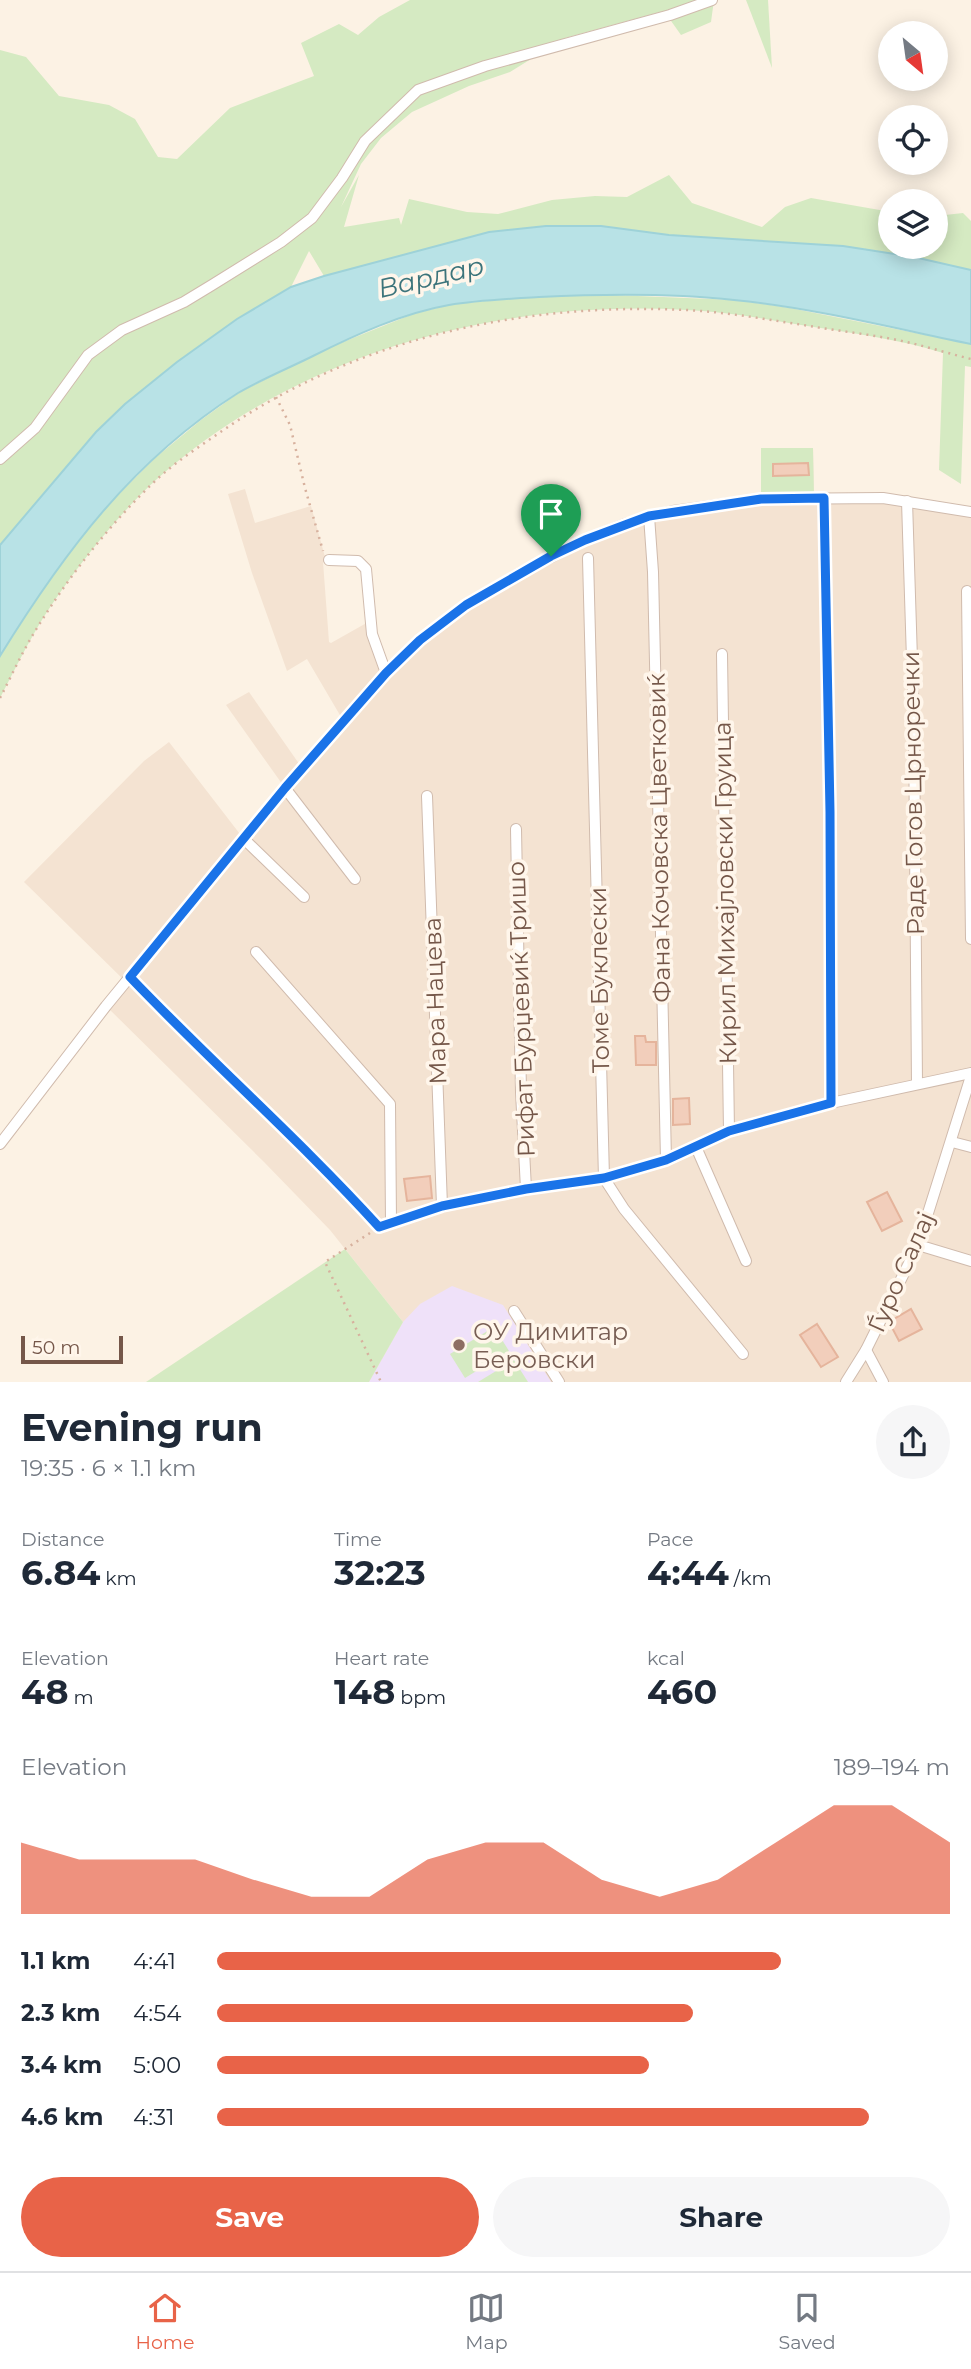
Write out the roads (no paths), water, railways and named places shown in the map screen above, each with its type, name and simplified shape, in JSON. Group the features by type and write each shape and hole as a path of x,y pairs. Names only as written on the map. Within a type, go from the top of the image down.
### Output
{"street":[{"path":"0,459 35,428 88,355 122,330 184,302 212,285 281,242 312,218 365,141 418,90 485,66 670,15 712,0"},
{"path":"824,498 830,812 831,1103"},
{"path":"0,1144 130,977 285,788 386,673 420,640 466,605 551,556 649,516 761,499 824,498 883,498 971,512"},
{"name":"Раде Гогов Црноречки","path":"908,501 914,723 917,1084"},
{"name":"Фана Кочовска Цветковиќ","path":"649,516 653,572 666,1160"},
{"path":"327,558 351,560 364,566 368,575 372,634 386,673"},
{"name":"Томе Буклески","path":"589,558 604,1178"},
{"path":"967,591 971,939"},
{"name":"Кирил Михајловски Груица","path":"722,654 729,1131"},
{"path":"285,788 355,879"},
{"name":"Мара Нацева","path":"427,796 442,1206"},
{"name":"Рифат Бурџевиќ Тришо","path":"516,829 521,1092 526,1189"},
{"path":"244,839 304,897"},
{"path":"256,953 390,1104 391,1222"},
{"path":"130,977 343,1187 379,1227 442,1206 526,1189 604,1178 666,1160 729,1131 831,1103 971,1075"},
{"name":"Ѓуро Салај","path":"846,1382 866,1350 918,1245 971,1075"},
{"path":"952,1142 971,1147"},
{"path":"696,1147 746,1262"},
{"path":"604,1178 624,1209 743,1354"},
{"path":"918,1245 971,1261"},
{"path":"514,1311 559,1382"},
{"path":"866,1350 883,1382"}],"water":[{"name":"Вардар","path":"546,226 601,226 669,235 843,246 878,251 878,259 923,259 971,270 971,344 794,308 686,296 612,295 505,299 449,305 414,313 362,333 247,388 200,419 133,478 104,511 49,580 0,656 0,545 96,432 125,404 237,319 291,287 489,232"}],"place":[{"name":"ОУ Димитар Беровски","path":"459,1345"}]}
